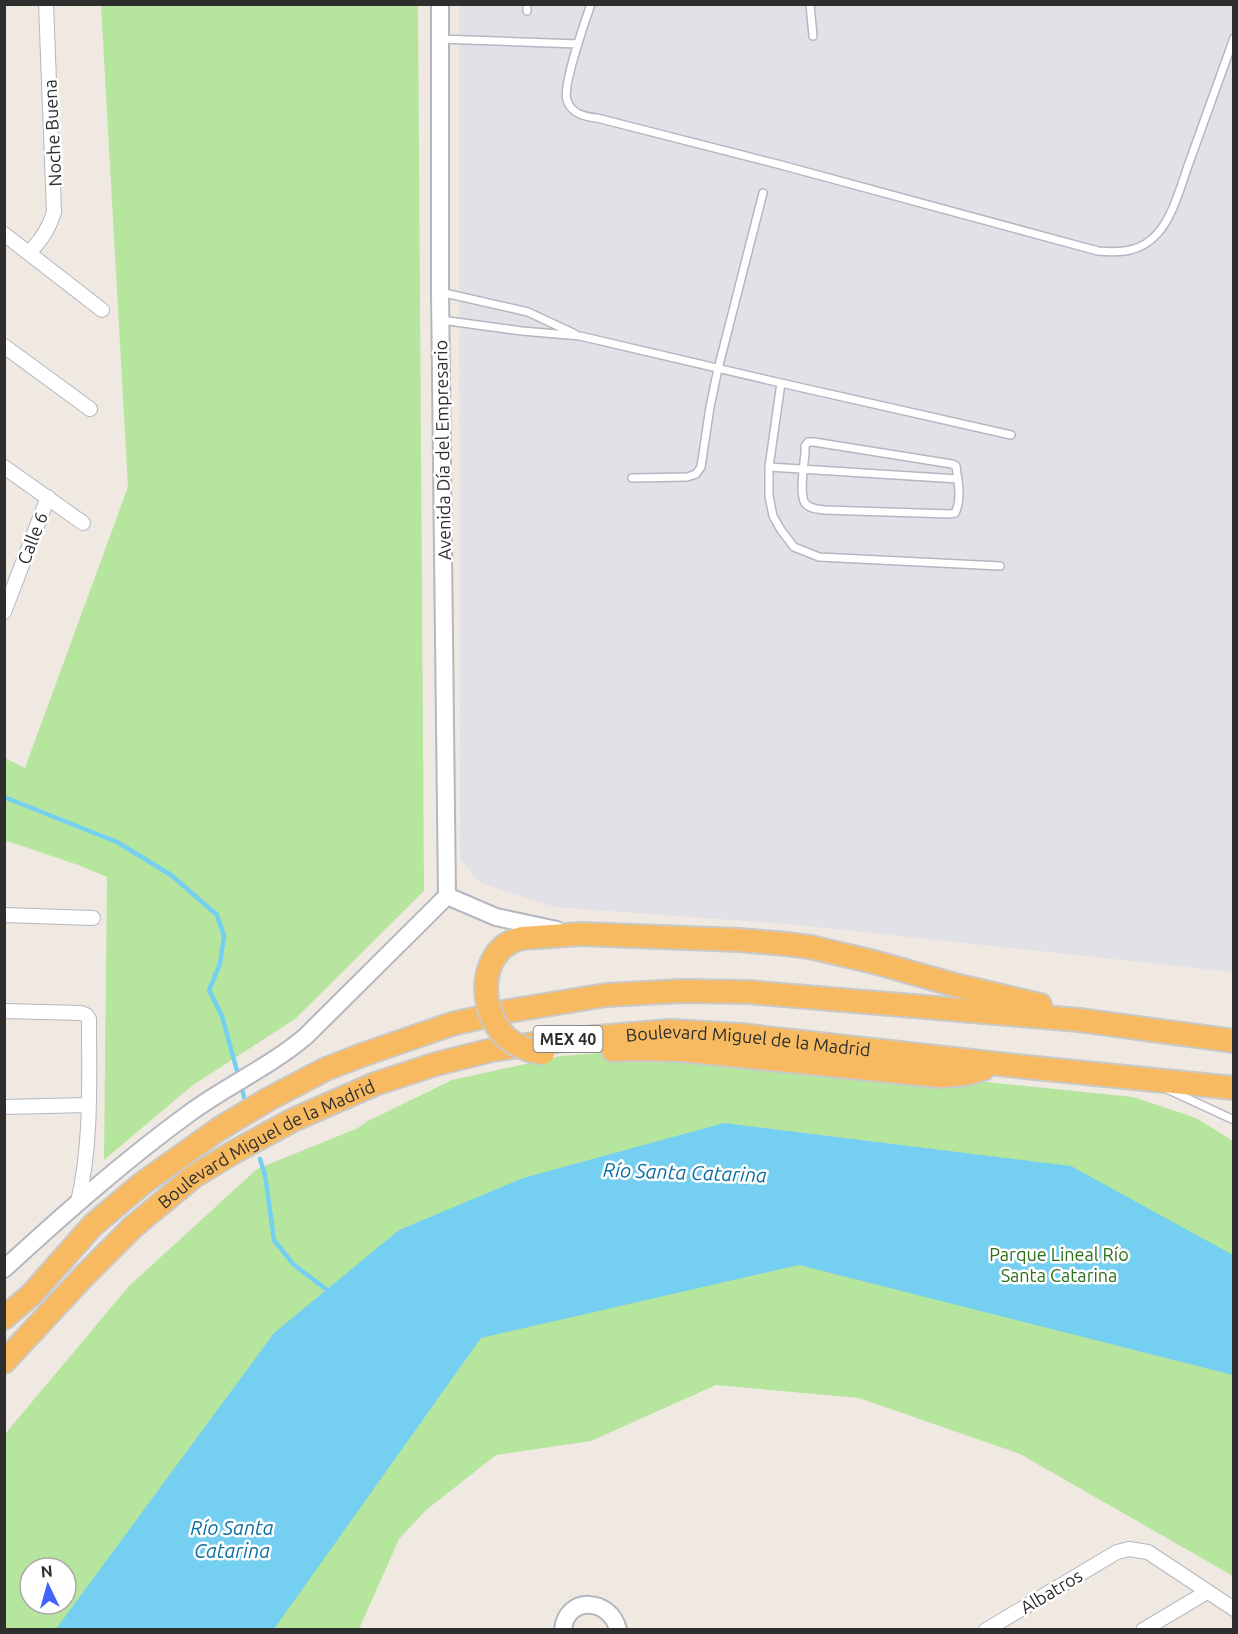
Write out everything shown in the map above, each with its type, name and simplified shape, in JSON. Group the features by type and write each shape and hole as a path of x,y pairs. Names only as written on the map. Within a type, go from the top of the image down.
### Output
{"highway":[{"path":"994,1064 965,1074 939,1076 681,1050 634,1049 543,1053 529,1051 514,1044 497,1028 487,1000 486,977 501,949 513,940 522,938 581,934 747,940 810,947 874,962 1039,1005 1079,1020"},
{"name":"Boulevard Miguel de la Madrid","path":"6,1315 32,1294 93,1225 143,1183 219,1129 267,1100 326,1069 452,1024 508,1011 606,995 683,991 748,992 1079,1020 1233,1041"},
{"name":"Boulevard Miguel de la Madrid","path":"4,1362 135,1226 193,1177 293,1120 375,1084 436,1064 492,1050 562,1040 670,1032 740,1035 1233,1088"}],"street":[{"name":"Noche Buena","path":"29,253 43,237 54,212 46,4"},
{"name":"Avenida Día del Empresario","path":"440,4 440,292 447,896"},
{"path":"4,234 102,310"},
{"path":"4,346 90,409"},
{"path":"4,466 83,523"},
{"name":"Calle 6","path":"4,612 48,497"},
{"path":"4,1267 79,1195 194,1110 292,1048 447,896 496,917 581,934"},
{"path":"4,915 93,918"},
{"path":"4,1011 81,1013 89,1019 85,1165 79,1195"},
{"path":"4,1107 88,1104"},
{"name":"Albatros","path":"986,1629 1117,1552 1129,1549 1149,1552 1207,1592"},
{"path":"1143,1629 1207,1592 1233,1609"},
{"path":"563,1629 563,1621 572,1610 586,1604 601,1607 611,1614 618,1629"}],"lane":[{"path":"591,4 566,91 567,101 581,116 597,118 781,165 1098,251 1113,252 1135,250 1157,235 1166,223 1233,38"},
{"path":"810,4 813,36"},
{"path":"440,39 578,44"},
{"path":"632,477 687,477 696,474 701,467 718,369 763,193"},
{"path":"440,292 528,312 580,336"},
{"path":"441,320 580,336 1011,435"},
{"path":"781,384 770,467 769,496 774,516 794,547 819,557 1000,566"},
{"path":"808,442 814,442 952,464 956,466 958,478 955,513 811,508 805,504 803,495 805,446 808,442"},
{"path":"770,467 958,478"},
{"path":"1145,1079 1233,1120"}],"shaded area":[{"path":"459,5 1233,5 1233,972 798,925 555,907 481,883 460,860"}],"green space":[{"path":"101,5 418,5 424,891 295,1019 193,1085 104,1160 107,877 4,840 5,758 25,768 128,487"},
{"name":"Parque Lineal Río Santa Catarina","path":"644,1050 1133,1097 1196,1118 1233,1141 1233,1576 1020,1454 859,1398 716,1385 591,1441 496,1455 426,1510 399,1539 359,1629 5,1630 5,1434 129,1286 257,1169 358,1128 452,1080 561,1056"}],"water":[{"name":"Río Santa Catarina","path":"724,1123 1071,1166 1233,1255 1233,1375 799,1265 481,1338 274,1629 56,1629 66,1616 78,1616 78,1599 274,1333 399,1230 523,1178"}],"waterway":[{"path":"4,797 117,842 171,875 217,915 224,936 220,964 209,990 222,1016 239,1078"},
{"path":"241,1086 246,1104"},
{"path":"260,1159 265,1175 274,1240 294,1265 330,1292"}]}
